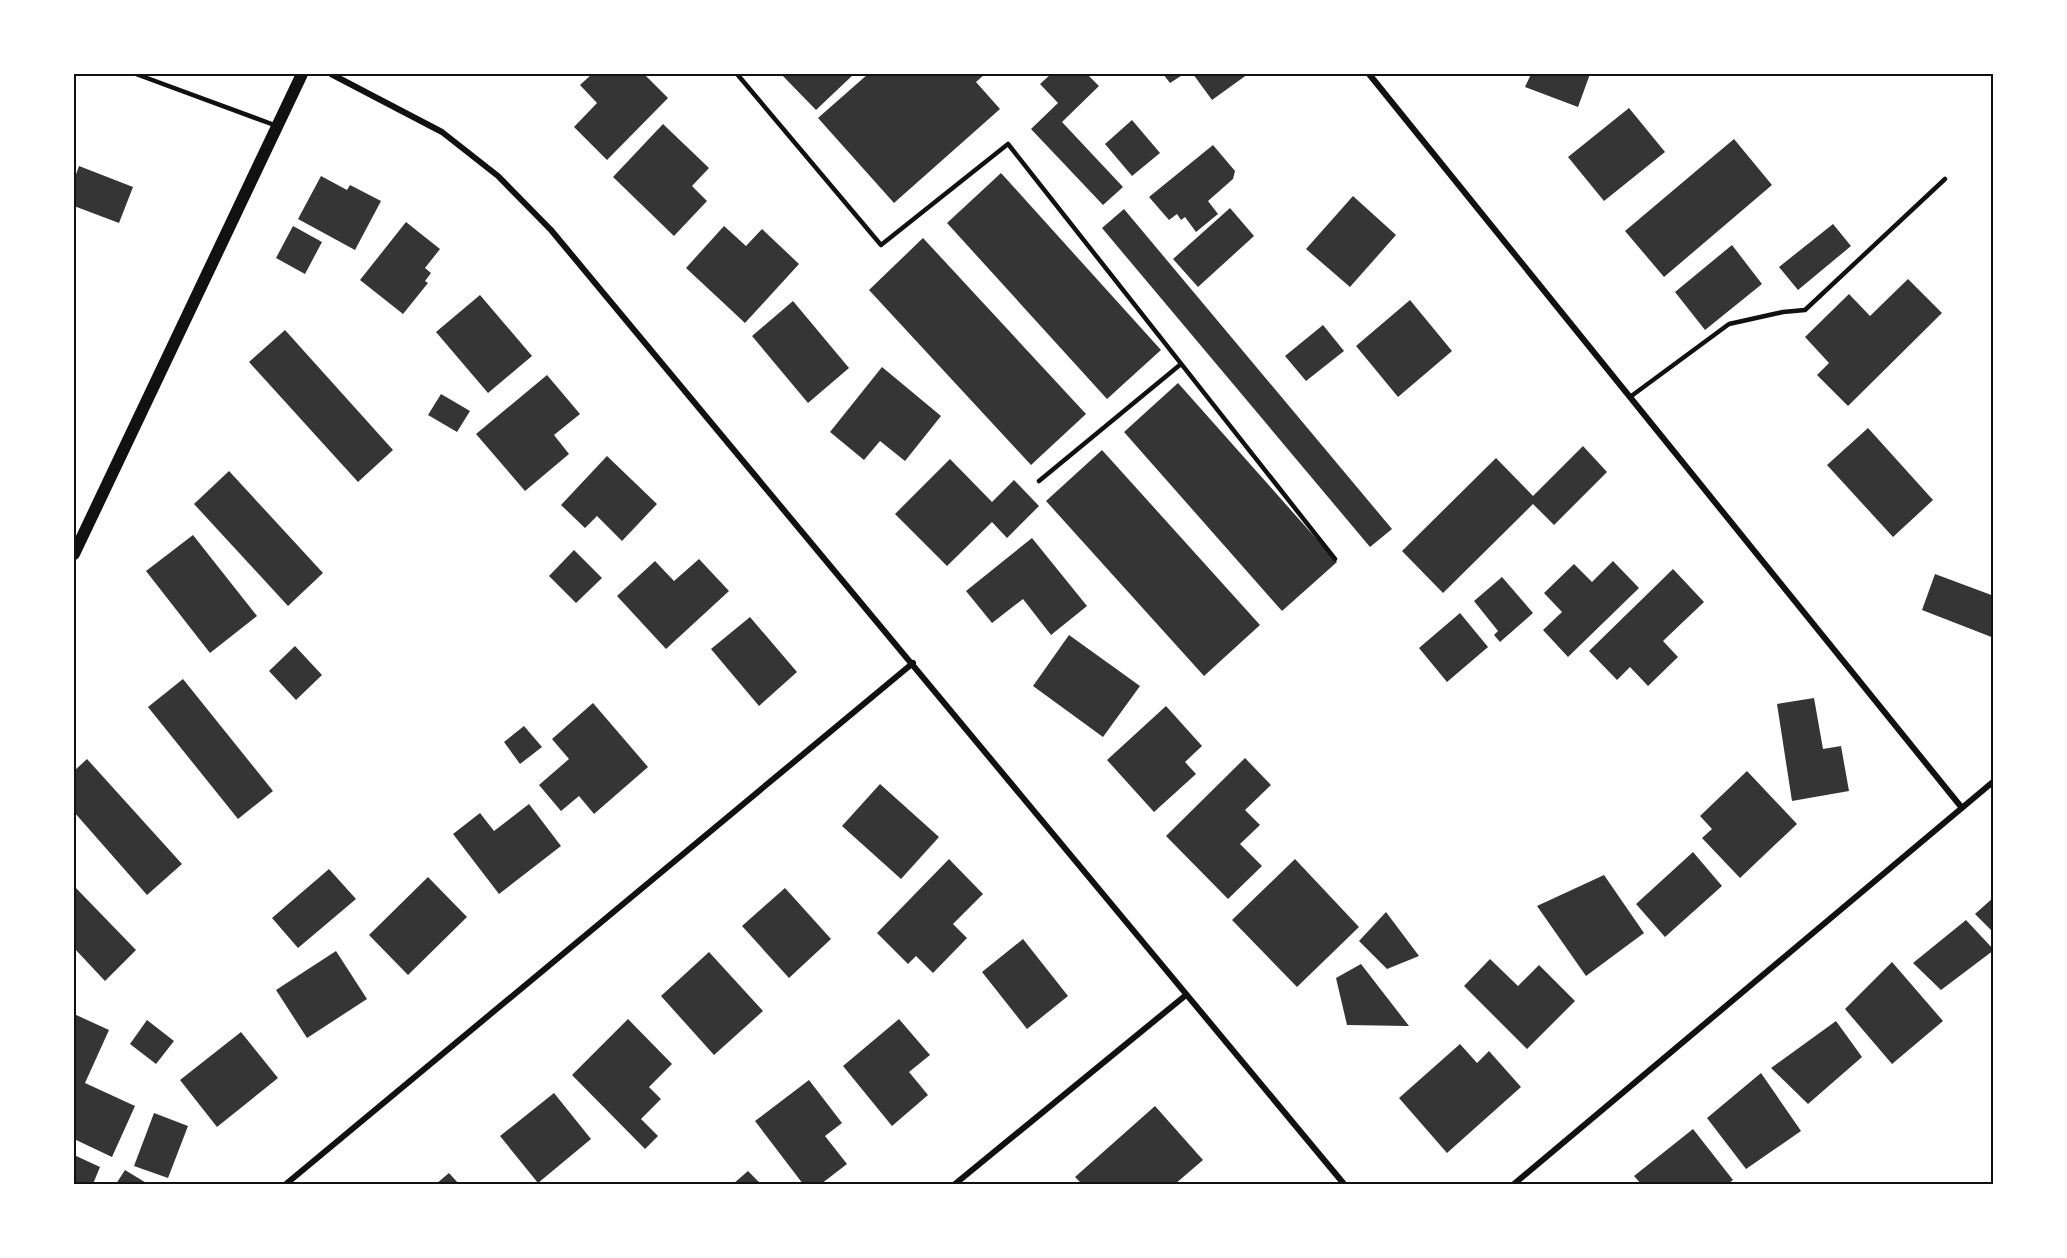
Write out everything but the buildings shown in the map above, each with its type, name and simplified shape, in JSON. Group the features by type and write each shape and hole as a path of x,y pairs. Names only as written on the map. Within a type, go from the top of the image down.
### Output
{"main road":[{"path":"74,554 302,74"}],"street":[{"path":"331,74 442,132 498,176 551,230 913,663 1344,1185"},
{"path":"1369,74 1962,808"},
{"path":"286,1185 913,663"},
{"path":"1514,1185 1994,781"},
{"path":"955,1185 1186,995"}],"lane":[{"path":"136,74 277,126"},
{"path":"737,74 881,245 1008,144 1335,559"},
{"path":"1630,397 1729,324 1783,312 1805,310 1945,179"},
{"path":"1039,480 1181,364"}]}
